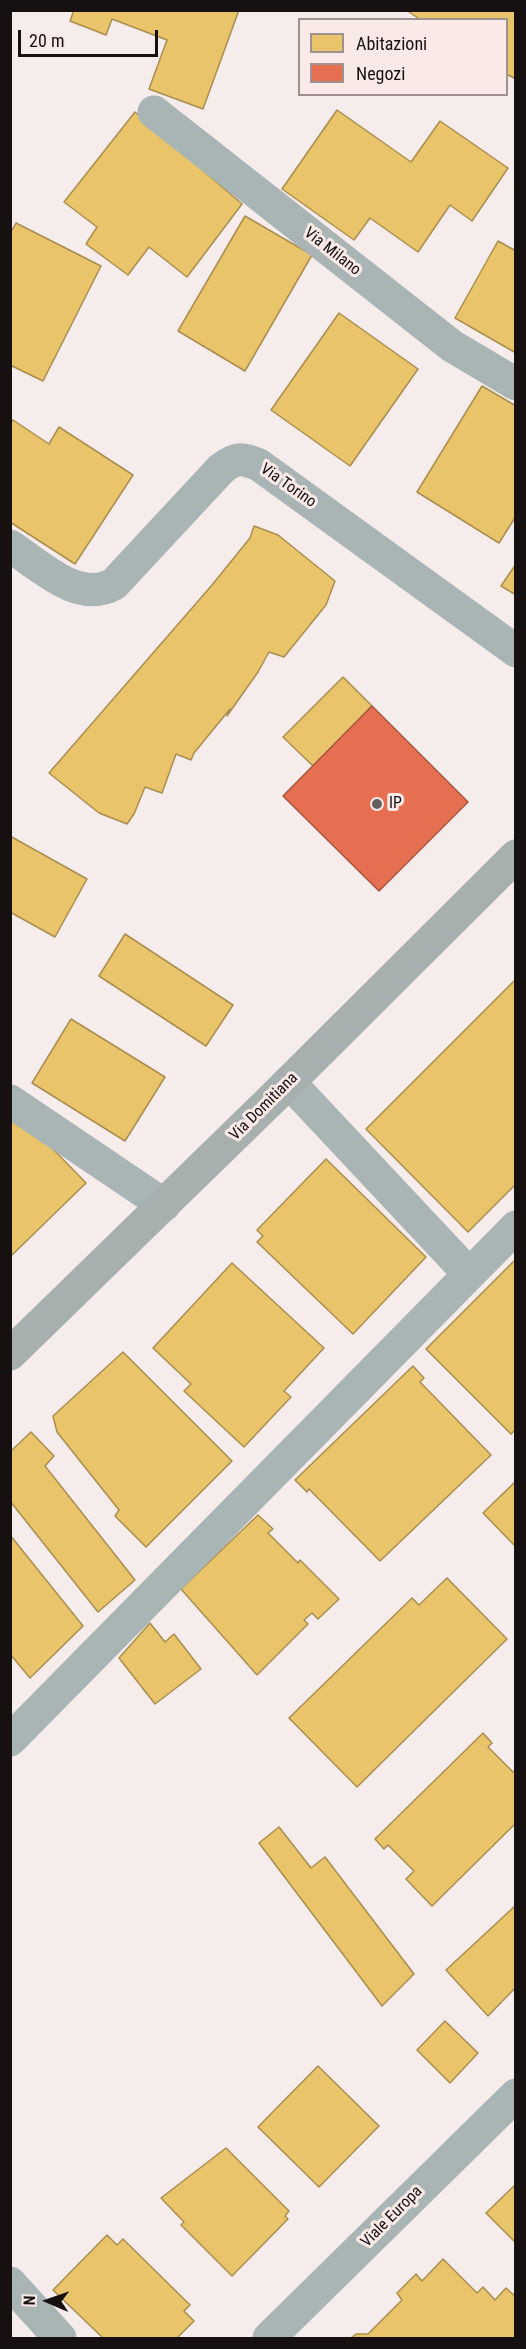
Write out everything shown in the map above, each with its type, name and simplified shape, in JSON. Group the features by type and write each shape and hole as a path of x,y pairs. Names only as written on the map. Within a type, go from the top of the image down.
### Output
{"main road":[{"name":"Via Domitiana","path":"10,1354 289,1082 516,856"}],"street":[{"name":"Via Milano","path":"154,112 453,346 516,384"},
{"name":"Via Torino","path":"10,546 74,588 89,591 103,590 114,584 221,469 233,460 247,460 259,465 516,651"},
{"path":"289,1082 469,1274"},
{"path":"10,1101 164,1205"},
{"path":"10,1740 516,1227"},
{"name":"Viale Europa","path":"269,2338 516,2095"},
{"path":"10,2283 60,2338"}],"building: Abitazioni":[{"path":"74,10 239,10 203,109 149,89 167,40 112,19 106,35 70,21"},
{"path":"406,10 516,10 516,79 508,75 508,18 418,18"},
{"path":"337,110 411,162 440,121 508,168 472,221 450,205 418,252 370,218 354,240 282,189"},
{"path":"135,112 242,204 187,277 149,247 128,275 86,244 97,227 64,202"},
{"path":"245,216 312,255 245,371 178,331"},
{"path":"16,223 101,266 43,381 10,365 10,234"},
{"path":"498,241 516,251 516,353 455,318"},
{"path":"339,313 418,369 350,466 271,410"},
{"path":"482,386 516,406 516,516 499,543 417,492"},
{"path":"13,420 49,444 59,427 133,475 75,564 10,522 10,424"},
{"path":"254,526 278,535 335,581 326,605 284,657 269,652 227,716 230,709 194,753 191,760 176,754 162,793 145,787 134,814 127,824 99,813 49,773 212,585 250,538"},
{"path":"516,564 516,595 501,586"},
{"path":"343,677 372,706 313,766 283,737"},
{"path":"10,836 87,879 55,937 10,912"},
{"path":"125,934 233,1005 206,1046 99,976"},
{"path":"516,979 516,1184 468,1232 366,1129"},
{"path":"71,1019 165,1077 125,1141 32,1083"},
{"path":"15,1110 86,1183 10,1257 10,1114"},
{"path":"326,1159 426,1257 353,1334 257,1242 263,1236 257,1230"},
{"path":"516,1259 516,1429 511,1434 426,1349"},
{"path":"232,1263 324,1348 284,1391 291,1397 244,1447 184,1391 191,1384 153,1348"},
{"path":"123,1352 232,1461 146,1547 115,1516 119,1510 57,1432 53,1416"},
{"path":"413,1366 424,1378 420,1382 491,1455 380,1561 309,1489 307,1492 295,1480"},
{"path":"31,1432 54,1456 45,1466 135,1580 98,1612 10,1501 10,1452"},
{"path":"516,1481 516,1547 483,1513"},
{"path":"258,1515 273,1529 268,1533 298,1563 300,1560 339,1599 318,1619 312,1613 304,1620 308,1624 257,1675 181,1589"},
{"path":"10,1535 83,1626 30,1678 10,1654"},
{"path":"447,1578 507,1639 357,1787 289,1718 412,1598 419,1605"},
{"path":"150,1623 165,1642 174,1634 201,1669 155,1704 119,1658"},
{"path":"483,1733 492,1743 488,1747 513,1772 516,1770 516,1823 432,1906 406,1879 414,1871 388,1845 384,1849 375,1839"},
{"path":"279,1827 311,1868 325,1857 414,1974 382,2006 259,1843"},
{"path":"516,1905 516,1987 488,2016 446,1970"},
{"path":"445,2021 478,2053 450,2083 417,2050"},
{"path":"318,2066 379,2126 319,2187 258,2127"},
{"path":"226,2148 289,2211 285,2216 288,2219 232,2276 181,2225 184,2222 161,2198"},
{"path":"516,2184 516,2243 486,2213"},
{"path":"107,2235 117,2245 123,2239 190,2305 184,2311 194,2321 177,2338 103,2338 53,2290"},
{"path":"443,2259 477,2293 483,2287 495,2300 506,2288 516,2297 516,2338 351,2338 356,2334 368,2334 402,2300 397,2293 416,2274 422,2281"}],"building: Negozi":[{"path":"372,706 468,802 379,891 283,796"}],"place":[{"name":"IP","path":"377,804"}]}
